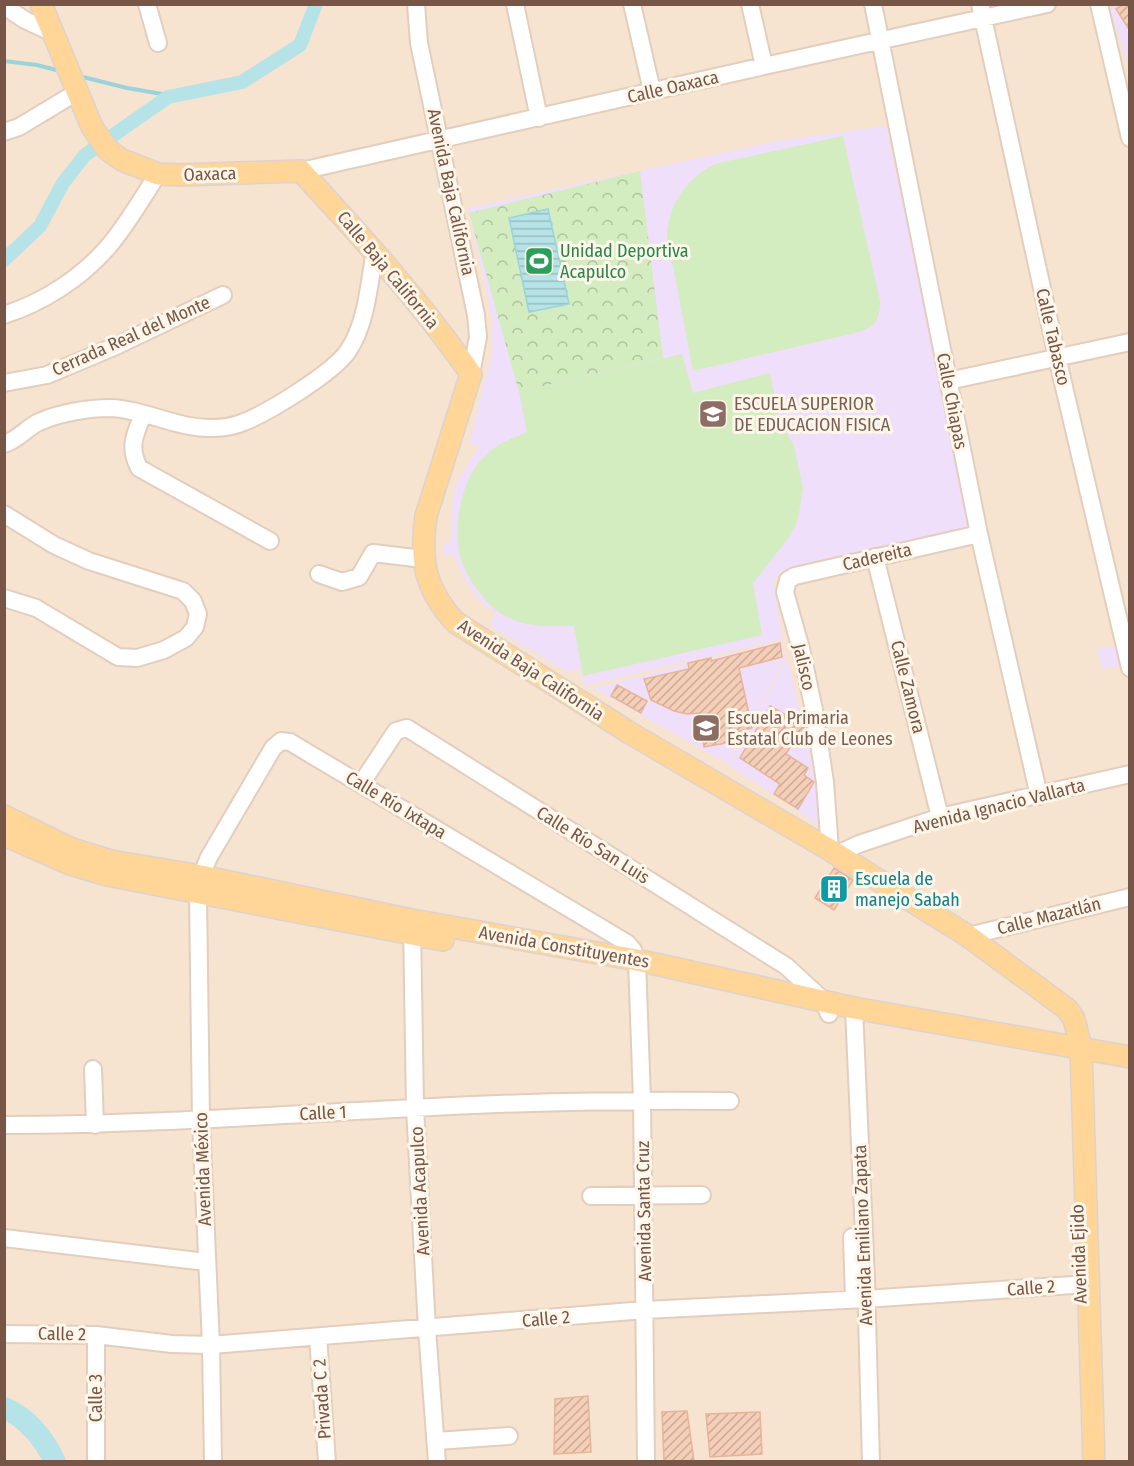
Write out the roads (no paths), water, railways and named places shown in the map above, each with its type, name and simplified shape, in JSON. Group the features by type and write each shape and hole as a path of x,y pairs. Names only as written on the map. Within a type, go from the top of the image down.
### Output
{"main road":[{"path":"40,4 76,87"},
{"name":"Oaxaca","path":"76,87 92,127 108,150 122,160 158,174 301,171"},
{"name":"Calle Baja California","path":"301,171 375,250 452,346 471,374"},
{"name":"Avenida Baja California","path":"471,374 426,516 423,559 429,585 439,605 455,622 630,733 833,852 968,936 1067,1009 1076,1048"},
{"name":"Avenida Constituyentes","path":"4,816 41,836 81,852 200,885 412,927 637,967 841,1011 1130,1057"},
{"name":"Avenida Constituyentes","path":"4,835 70,864 107,875 200,885"},
{"name":"Avenida Constituyentes","path":"1076,1048 1130,1069"},
{"name":"Avenida Ejido","path":"1076,1048 1084,1284 1094,1461"},
{"name":"Avenida Ejido","path":"1084,1284 1084,1461"}],"street":[{"path":"147,4 158,43"},
{"name":"Avenida Baja California","path":"416,4 419,43 476,315 478,337 471,374"},
{"path":"515,4 539,118"},
{"path":"632,4 652,91"},
{"path":"750,4 764,66"},
{"name":"Calle Chiapas","path":"873,4 979,534 1039,796"},
{"name":"Calle Oaxaca","path":"301,171 881,40 982,11 1047,4"},
{"path":"1099,4 1130,138"},
{"path":"4,6 25,20 53,33"},
{"name":"Calle Tabasco","path":"982,11 1057,357 1130,668"},
{"path":"5,134 76,87"},
{"path":"4,315 60,288 87,270 110,245 158,174"},
{"path":"4,444 38,423 71,413 110,408 187,426 214,428 241,423 267,411 329,370 348,352 361,324 375,250"},
{"name":"Cerrada Real del Monte","path":"4,383 47,375 116,346 223,295"},
{"path":"948,381 1130,342"},
{"path":"143,414 133,440 133,456 139,468 270,541"},
{"path":"4,514 54,544 89,561 183,591 193,601 198,614 195,627 186,638 164,650 137,658 118,657 36,608 4,598"},
{"name":"Cadereita","path":"785,592 788,580 795,576 979,534"},
{"path":"319,574 342,582 359,578 373,553 423,559"},
{"name":"Calle Zamora","path":"875,557 940,817"},
{"name":"Jalisco","path":"785,592 801,649 814,710 833,852"},
{"name":"Calle Río San Luis","path":"361,784 396,731 407,728 786,966 841,1011"},
{"name":"Calle Río Ixtapa","path":"200,885 209,857 273,748 281,741 290,742 627,943 633,950 637,967"},
{"name":"Avenida Ignacio Vallarta","path":"833,852 940,817 1130,774"},
{"name":"Avenida México","path":"200,885 201,1121 211,1345 213,1461"},
{"name":"Calle Mazatlán","path":"968,936 1130,897"},
{"name":"Avenida Acapulco","path":"412,927 415,1108 437,1461"},
{"name":"Avenida Santa Cruz","path":"637,967 644,1196 646,1461"},
{"name":"Avenida Emiliano Zapata","path":"841,1011 870,1461"},
{"path":"93,1069 95,1125"},
{"name":"Calle 1","path":"4,1125 95,1125 201,1121 415,1108 642,1100 730,1101"},
{"path":"591,1196 702,1195"},
{"path":"4,1238 206,1262"},
{"name":"Calle 2","path":"4,1334 96,1335 172,1344 211,1345 645,1310 1084,1284"},
{"name":"Calle 3","path":"96,1335 96,1461"},
{"name":"Privada C 2","path":"318,1337 327,1461"},
{"path":"436,1441 509,1436"}],"water":[{"name":"Unidad Deportiva Acapulco","path":"548,209 569,304 529,312 509,218"}],"waterway":[{"path":"4,260 40,226 63,183 85,155 168,97 242,82 300,45 316,4"},
{"path":"4,61 37,65 60,71"},
{"path":"79,76 127,88 174,96"},
{"path":"4,1408 28,1423 55,1462"}],"place":[{"name":"Unidad Deportiva Acapulco","path":"539,261"},
{"name":"ESCUELA SUPERIOR DE EDUCACION FISICA","path":"713,414"},
{"name":"Escuela Primaria Estatal Club de Leones","path":"706,728"},
{"name":"Escuela de manejo Sabah","path":"834,889"}]}
